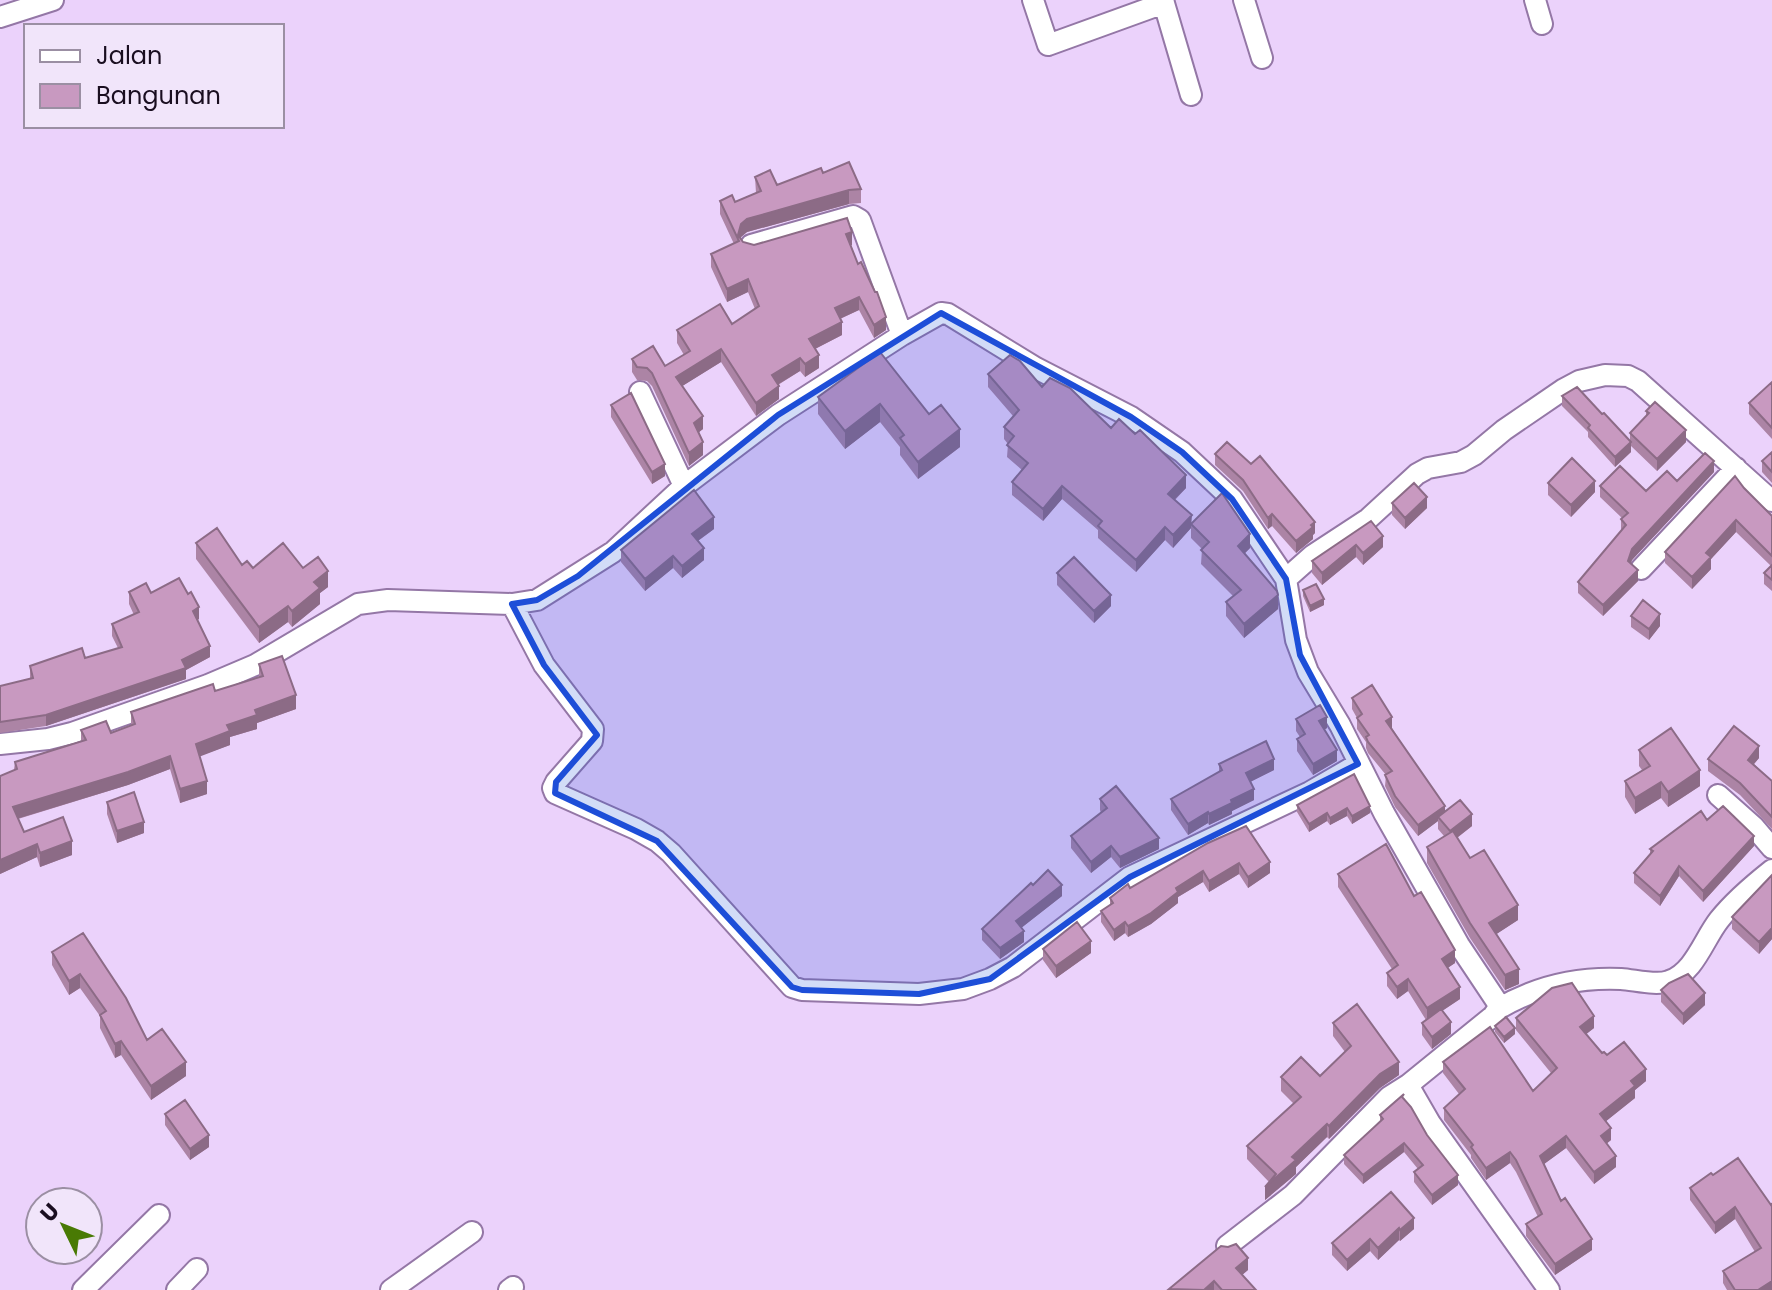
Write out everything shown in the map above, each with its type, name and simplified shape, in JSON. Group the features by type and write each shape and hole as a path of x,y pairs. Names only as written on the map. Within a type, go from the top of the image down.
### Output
{"street":[{"path":"0,17 53,0"},
{"path":"1033,0 1048,45 1164,2 1191,95"},
{"path":"1244,0 1262,58"},
{"path":"1535,0 1542,24"},
{"path":"751,245 853,216 860,220 902,335"},
{"path":"0,744 72,733 208,685 255,665 358,604 388,600 512,604 537,600 613,552 684,486 778,415 902,335 941,313 948,314 1036,368 1131,417 1182,452 1232,499 1286,579 1300,655 1459,945 1497,1002 1498,1009"},
{"path":"1286,579 1313,555 1368,519 1417,474 1428,468 1461,462 1474,455 1504,430 1564,389 1592,377 1618,374 1638,381 1772,501"},
{"path":"640,392 684,486"},
{"path":"1641,569 1736,468"},
{"path":"512,604 544,665 593,729 592,741 556,782 553,788 555,793 657,841 792,987 802,990 919,994 963,989 990,979 1013,967 1130,877 1310,792 1358,764"},
{"path":"1718,795 1772,848"},
{"path":"1227,1246 1293,1195 1389,1097 1408,1085 1498,1009 1544,987 1615,979 1669,982 1690,964 1728,910 1772,870"},
{"path":"1408,1085 1430,1123 1549,1290"},
{"path":"83,1290 159,1215"},
{"path":"391,1290 472,1232"},
{"path":"177,1290 197,1269"}],"highlighted area":[{"path":"941,313 1131,417 1182,452 1232,499 1286,579 1300,655 1358,764 1130,877 990,979 919,994 802,990 792,987 657,841 555,793 556,782 597,735 544,665 512,604 537,600 578,576 778,415"}],"building":[{"path":"849,162 861,189 747,219 741,224 738,235 743,242 754,245 847,218 852,232 846,234 858,264 861,262 877,292 886,317 874,325 859,297 835,308 842,322 809,339 819,355 805,364 800,358 772,375 779,386 756,403 721,349 676,377 703,416 694,423 703,442 689,453 652,373 647,368 637,367 632,359 653,346 665,366 690,351 677,330 720,304 732,324 759,306 748,279 727,289 711,254 739,241 720,201 732,195 735,202 761,191 755,177 770,170 777,185 821,168 823,173"},
{"path":"880,352 929,414 941,405 960,429 918,462 900,438 904,435 880,404 845,431 818,397"},
{"path":"1010,355 1020,361 1042,387 1050,378 1070,388 1111,428 1119,419 1135,434 1140,430 1186,475 1168,494 1192,515 1173,535 1165,527 1136,560 1098,526 1102,521 1062,486 1043,509 1012,482 1028,463 1007,445 1014,436 1004,427 1019,410 988,374"},
{"path":"1772,382 1772,428 1749,403"},
{"path":"1577,387 1631,442 1615,457 1562,396"},
{"path":"631,393 665,464 652,472 611,405"},
{"path":"1655,402 1686,430 1657,459 1630,433"},
{"path":"1227,442 1251,464 1260,456 1315,522 1311,525 1313,527 1296,541 1272,514 1268,518 1243,480 1215,454"},
{"path":"1772,452 1772,472 1762,461"},
{"path":"1705,453 1714,461 1632,549 1628,561 1638,570 1603,605 1578,582 1626,525 1621,519 1628,513 1600,486 1620,466 1646,491 1667,471 1677,481"},
{"path":"1572,458 1595,481 1571,505 1548,483"},
{"path":"1735,476 1772,516 1772,556 1736,520 1706,553 1711,557 1692,577 1665,552"},
{"path":"1414,483 1427,497 1405,518 1392,503"},
{"path":"694,490 714,517 692,534 704,548 682,566 673,556 645,579 621,550"},
{"path":"1222,493 1250,534 1238,546 1278,595 1244,624 1226,602 1241,590 1201,550 1209,542 1191,524"},
{"path":"1371,521 1383,536 1363,553 1356,545 1322,573 1312,561"},
{"path":"217,528 242,565 247,561 253,568 283,543 303,568 318,557 328,571 314,582 320,588 292,611 288,606 259,627 196,543"},
{"path":"1074,557 1111,595 1094,611 1057,573"},
{"path":"1772,565 1772,580 1764,573"},
{"path":"179,578 199,607 193,611 210,646 182,660 186,668 46,715 0,722 0,686 33,678 30,666 82,648 85,658 122,647 112,624 139,612 129,592 146,583 151,593"},
{"path":"1316,584 1324,599 1310,606 1303,590"},
{"path":"1643,600 1660,614 1649,629 1631,616"},
{"path":"282,656 296,695 255,710 257,715 227,725 230,731 196,744 207,781 180,789 170,756 13,807 24,832 63,817 72,841 40,853 37,844 0,860 0,776 17,769 15,762 86,740 81,730 106,721 111,733 135,724 131,712 213,684 215,691 263,676 259,664"},
{"path":"1372,685 1392,717 1386,721 1445,806 1418,825 1395,796 1385,775 1392,771 1368,742 1366,737 1369,735 1357,718 1362,714 1352,698"},
{"path":"1320,705 1327,717 1319,721 1337,750 1313,764 1297,739 1305,734 1296,719"},
{"path":"1734,726 1759,746 1748,760 1772,781 1772,817 1740,783 1708,759"},
{"path":"1671,728 1700,770 1668,792 1661,782 1635,798 1625,781 1650,766 1639,750"},
{"path":"1266,741 1274,759 1246,773 1254,789 1188,824 1171,799 1222,770 1219,764"},
{"path":"1354,774 1370,806 1352,816 1347,808 1330,818 1327,813 1309,824 1297,805"},
{"path":"1116,786 1159,838 1120,857 1111,846 1091,862 1071,836 1107,808 1100,799"},
{"path":"134,792 144,822 117,831 107,802"},
{"path":"1460,800 1472,814 1450,831 1438,817"},
{"path":"1723,806 1754,836 1703,891 1679,866 1660,896 1634,873 1653,851 1650,849 1701,811 1707,820"},
{"path":"1246,826 1270,862 1248,877 1239,863 1209,881 1203,871 1176,888 1178,892 1151,913 1128,926 1125,922 1114,930 1101,911 1113,903 1110,898 1128,884 1130,888 1208,843"},
{"path":"1453,831 1470,858 1484,850 1518,905 1489,923 1519,969 1505,975 1470,923 1427,847"},
{"path":"1386,844 1414,896 1421,892 1455,950 1442,959 1460,987 1427,1008 1408,979 1397,987 1387,973 1398,965 1338,874"},
{"path":"1048,870 1062,885 1016,921 1024,931 1000,948 982,929"},
{"path":"1772,875 1772,928 1759,942 1732,917"},
{"path":"1077,922 1091,941 1056,966 1043,949"},
{"path":"83,933 126,998 147,1040 162,1029 186,1062 151,1086 121,1041 115,1044 100,1015 106,1011 80,974 69,981 52,952"},
{"path":"1688,974 1705,993 1683,1014 1661,990"},
{"path":"1572,983 1594,1016 1580,1027 1602,1053 1607,1055 1624,1042 1646,1069 1631,1081 1635,1086 1600,1114 1611,1128 1601,1136 1616,1156 1594,1172 1566,1136 1540,1156 1561,1201 1565,1198 1592,1239 1555,1264 1526,1224 1542,1214 1516,1160 1510,1152 1486,1168 1471,1147 1473,1145 1444,1108 1465,1089 1443,1062 1490,1027 1533,1091 1557,1068 1516,1018 1552,988"},
{"path":"1357,1004 1399,1062 1380,1074 1329,1126 1327,1124 1292,1157 1296,1160 1265,1187 1276,1174 1247,1146 1301,1097 1281,1077 1301,1057 1320,1076 1351,1046 1333,1023"},
{"path":"1441,1009 1451,1022 1432,1037 1422,1023"},
{"path":"1506,1017 1515,1028 1504,1037 1495,1026"},
{"path":"1404,1094 1402,1097 1427,1135 1458,1175 1432,1195 1414,1172 1423,1165 1404,1143 1363,1175 1344,1155 1383,1119 1380,1115"},
{"path":"185,1100 209,1135 190,1149 165,1114"},
{"path":"1738,1158 1772,1204 1772,1281 1758,1290 1735,1290 1723,1271 1761,1248 1735,1207 1715,1223 1690,1188"},
{"path":"1391,1192 1414,1218 1378,1248 1370,1239 1347,1260 1332,1243"},
{"path":"1236,1244 1248,1258 1236,1268 1256,1290 1222,1290 1214,1281 1204,1290 1169,1289 1221,1246"}]}
